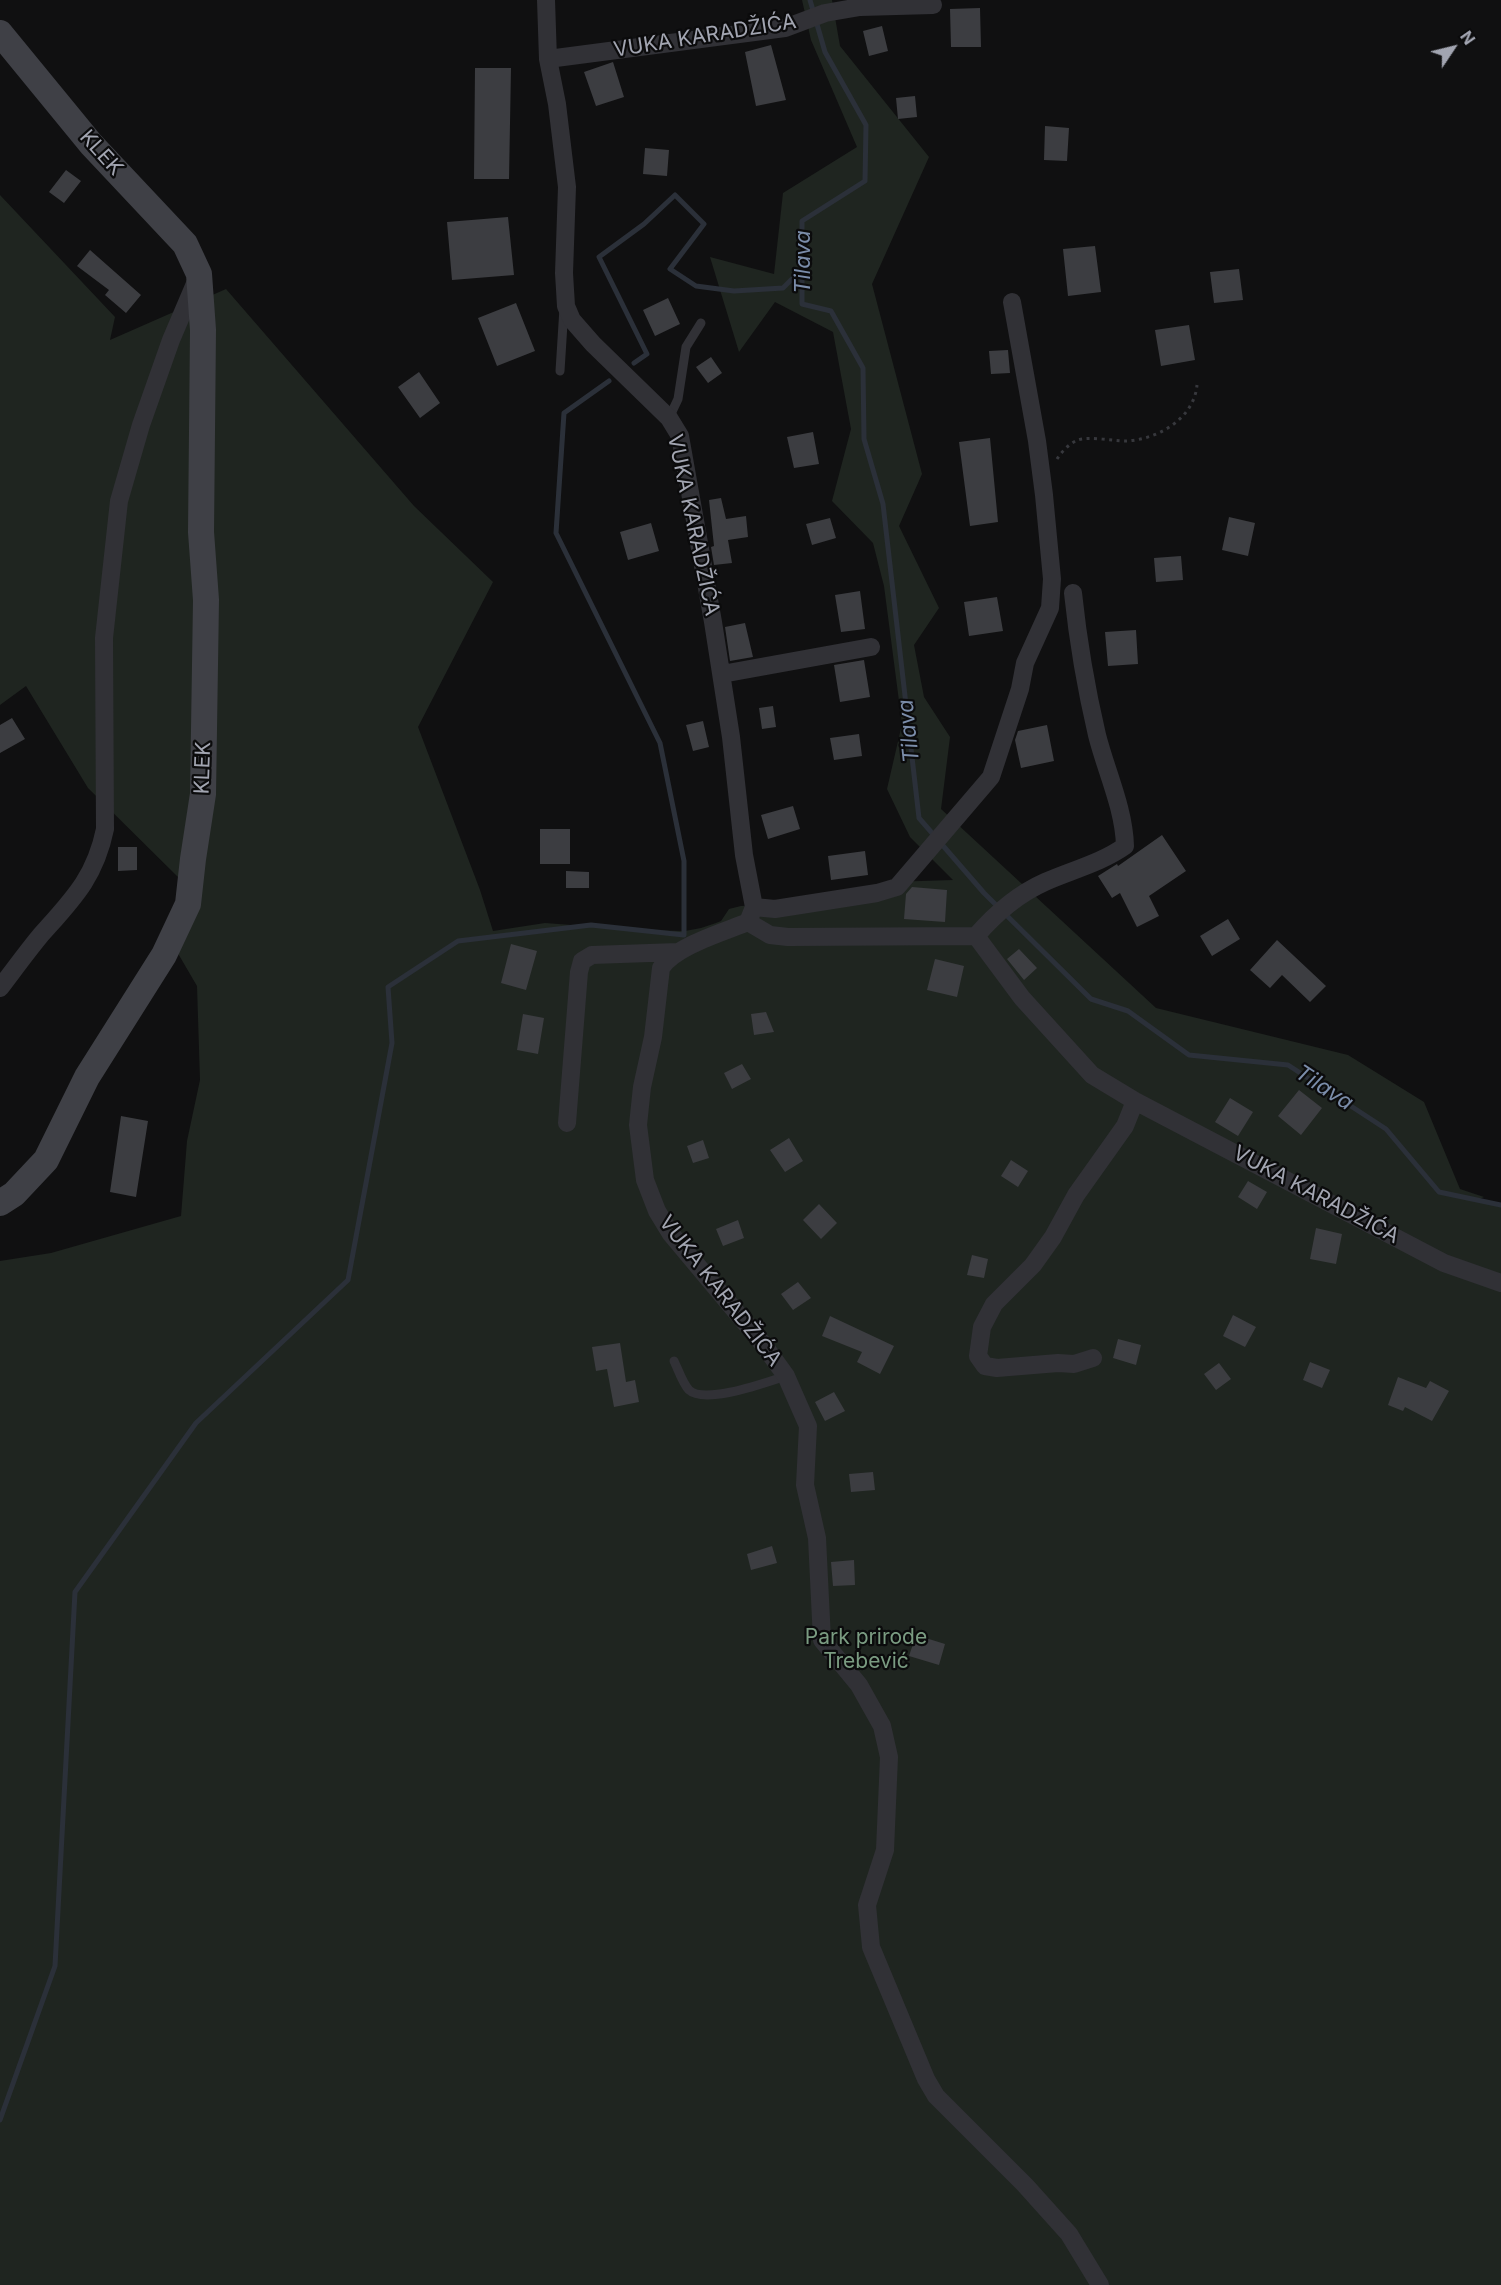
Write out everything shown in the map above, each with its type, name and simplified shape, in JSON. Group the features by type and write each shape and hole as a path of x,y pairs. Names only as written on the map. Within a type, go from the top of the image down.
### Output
{"street":[{"name":"VUKA KARADŽIĆA","path":"546,0 548,59 558,104 567,188 564,273 566,306 572,320 593,344 669,418 680,436 722,674 751,914 666,959 661,968 653,1037 642,1087 638,1125 645,1180 657,1211 671,1234 763,1344 786,1376 808,1426 805,1485 818,1538 822,1640 859,1685 882,1726 889,1757 885,1850 867,1905 872,1947 926,2079 936,2096 1025,2185 1069,2234 1100,2285"},
{"name":"VUKA KARADŽIĆA","path":"548,59 785,28 825,13 866,3 933,5"},
{"name":"KLEK","path":"0,33 91,144 185,244 199,274 203,330 201,532 206,600 203,794 188,904 164,956 87,1077 46,1160 14,1194 0,1203"},
{"path":"0,988 39,938 68,906 88,877 99,854 105,830 104,638 119,501 141,425 171,340 199,274"},
{"path":"751,914 877,893 897,887 991,777 1020,689 1025,663 1050,608 1052,579 1037,441 1012,302"},
{"path":"751,914 771,935 788,937 976,936 996,914 1042,884 1110,856 1125,846 1125,830 1097,736 1080,656 1073,593"},
{"path":"722,674 871,647"},
{"name":"VUKA KARADŽIĆA","path":"976,936 1022,998 1092,1075 1135,1101 1444,1263 1501,1282"},
{"path":"567,1123 579,972 582,961 592,955 678,952"},
{"path":"1093,1358 1074,1364 1058,1363 997,1368 985,1366 978,1356 982,1328 994,1304 1033,1265 1053,1238 1076,1195 1125,1126 1135,1101"}],"lane":[{"path":"560,371 562,312 566,306"},
{"path":"669,418 678,399 686,347 701,323"},
{"path":"674,1361 689,1390 698,1395 747,1388 786,1376"}],"path":[{"path":"1056,461 1064,450 1079,439 1127,441 1154,436 1168,429 1186,411 1196,395 1197,385"}],"green space":[{"name":"Park prirode Trebević","path":"802,0 832,0 840,46 929,157 872,284 922,474 899,526 939,608 914,645 924,697 950,737 941,809 1156,1008 1348,1055 1424,1102 1460,1189 1484,1197 1475,1201 1501,1207 1501,2285 0,2285 0,1261 51,1253 181,1216 187,1141 200,1080 197,986 169,938 181,880 88,788 26,686 0,705 0,195 115,317 110,340 226,289 414,506 493,582 418,727 480,890 493,931 545,923 685,931 721,921 729,909 741,906 890,882 953,880 910,837 887,789 902,724 884,586 873,543 832,501 851,429 833,332 775,302 739,352 710,257 774,274 783,193 857,147 811,40"}],"building":[{"path":"980,8 981,47 951,47 950,9"},
{"path":"882,26 888,51 869,56 863,31"},
{"path":"771,45 786,100 756,106 745,52"},
{"path":"613,62 624,97 596,106 584,72"},
{"path":"475,68 511,68 509,179 474,179"},
{"path":"915,96 917,117 898,119 896,98"},
{"path":"1045,126 1069,128 1067,161 1044,160"},
{"path":"645,148 669,150 667,176 643,174"},
{"path":"66,170 81,181 64,203 49,192"},
{"path":"508,217 514,275 452,280 447,222"},
{"path":"1095,246 1101,292 1068,296 1063,249"},
{"path":"90,250 141,295 126,313 105,295 109,290 77,266"},
{"path":"1239,269 1243,300 1214,303 1210,272"},
{"path":"668,298 680,324 655,336 643,310"},
{"path":"516,303 535,351 497,366 478,318"},
{"path":"1189,325 1195,360 1161,366 1155,330"},
{"path":"1008,350 1010,373 991,374 989,351"},
{"path":"711,357 722,373 708,383 696,367"},
{"path":"419,372 440,403 420,418 398,387"},
{"path":"813,432 819,464 794,468 787,437"},
{"path":"990,438 998,522 970,526 959,442"},
{"path":"721,498 726,519 746,516 748,537 728,540 732,563 714,565 709,500"},
{"path":"1229,517 1255,523 1248,556 1222,550"},
{"path":"830,518 836,538 812,545 806,524"},
{"path":"651,523 659,551 628,560 620,532"},
{"path":"1181,556 1183,580 1156,582 1154,558"},
{"path":"860,591 865,629 841,632 835,595"},
{"path":"997,597 1003,631 969,636 964,602"},
{"path":"745,623 753,657 730,661 725,627"},
{"path":"1136,630 1138,664 1108,666 1105,632"},
{"path":"864,660 870,697 840,702 834,665"},
{"path":"773,706 776,727 762,729 759,708"},
{"path":"12,718 25,739 0,753 0,725"},
{"path":"703,721 709,747 693,751 686,725"},
{"path":"1047,725 1054,761 1021,768 1015,740 1018,731"},
{"path":"859,734 862,756 834,760 830,738"},
{"path":"793,806 800,829 768,839 761,815"},
{"path":"540,829 570,829 570,864 540,864"},
{"path":"1162,835 1186,871 1149,896 1159,916 1137,927 1120,893 1112,898 1098,876 1117,864 1118,866"},
{"path":"118,847 137,847 137,870 118,871"},
{"path":"865,851 868,875 831,880 828,856"},
{"path":"566,871 589,872 589,888 566,888"},
{"path":"912,887 947,890 945,922 904,919 906,894"},
{"path":"1228,919 1240,939 1212,956 1200,936"},
{"path":"1277,940 1326,986 1310,1002 1282,975 1270,988 1250,970"},
{"path":"511,944 537,951 526,990 501,983"},
{"path":"1019,949 1037,968 1024,980 1007,959"},
{"path":"935,959 964,966 957,997 927,990"},
{"path":"766,1012 774,1032 754,1035 751,1014"},
{"path":"523,1014 544,1018 538,1054 517,1050"},
{"path":"742,1064 751,1079 732,1089 724,1073"},
{"path":"1299,1090 1322,1108 1301,1135 1278,1116"},
{"path":"1230,1098 1253,1112 1238,1136 1215,1122"},
{"path":"121,1116 148,1121 136,1197 110,1192"},
{"path":"789,1138 803,1161 785,1172 770,1150"},
{"path":"703,1140 709,1158 693,1163 687,1146"},
{"path":"1011,1160 1028,1171 1018,1187 1001,1176"},
{"path":"1248,1181 1267,1192 1257,1209 1238,1197"},
{"path":"819,1204 837,1223 821,1239 803,1220"},
{"path":"738,1220 744,1238 723,1246 716,1229"},
{"path":"1316,1228 1342,1234 1336,1264 1310,1259"},
{"path":"972,1255 988,1259 984,1278 967,1275"},
{"path":"798,1282 811,1298 793,1310 781,1294"},
{"path":"1233,1315 1256,1327 1245,1347 1223,1336"},
{"path":"830,1316 894,1346 880,1374 857,1362 862,1352 822,1336"},
{"path":"1118,1339 1141,1345 1136,1365 1113,1358"},
{"path":"620,1343 626,1382 635,1380 639,1402 614,1407 607,1369 596,1371 592,1347"},
{"path":"1310,1362 1330,1370 1322,1388 1303,1380"},
{"path":"1219,1363 1231,1379 1216,1390 1204,1374"},
{"path":"1398,1377 1426,1388 1430,1381 1449,1391 1432,1421 1405,1407 1403,1411 1388,1405"},
{"path":"834,1392 845,1411 825,1421 815,1402"},
{"path":"873,1472 875,1490 851,1492 849,1474"},
{"path":"772,1546 777,1563 751,1570 747,1554"},
{"path":"854,1560 855,1585 833,1586 831,1562"},
{"path":"916,1635 945,1644 939,1665 909,1656"}],"waterway":[{"name":"Tilava","path":"810,0 825,52 866,125 865,181 802,221 802,304 831,311 863,368 864,439 883,504 919,818 984,893 1091,999 1128,1011 1189,1055 1288,1065 1386,1129 1439,1192 1501,1205"},
{"path":"634,363 647,354 599,257 644,224 675,195 704,224 670,269 696,286 734,291 783,288 802,269"},
{"path":"0,2120 55,1966 75,1592 196,1423 348,1280 392,1043 388,987 458,941 591,925 684,935 684,861 660,743 556,533 564,413 609,381"}]}
